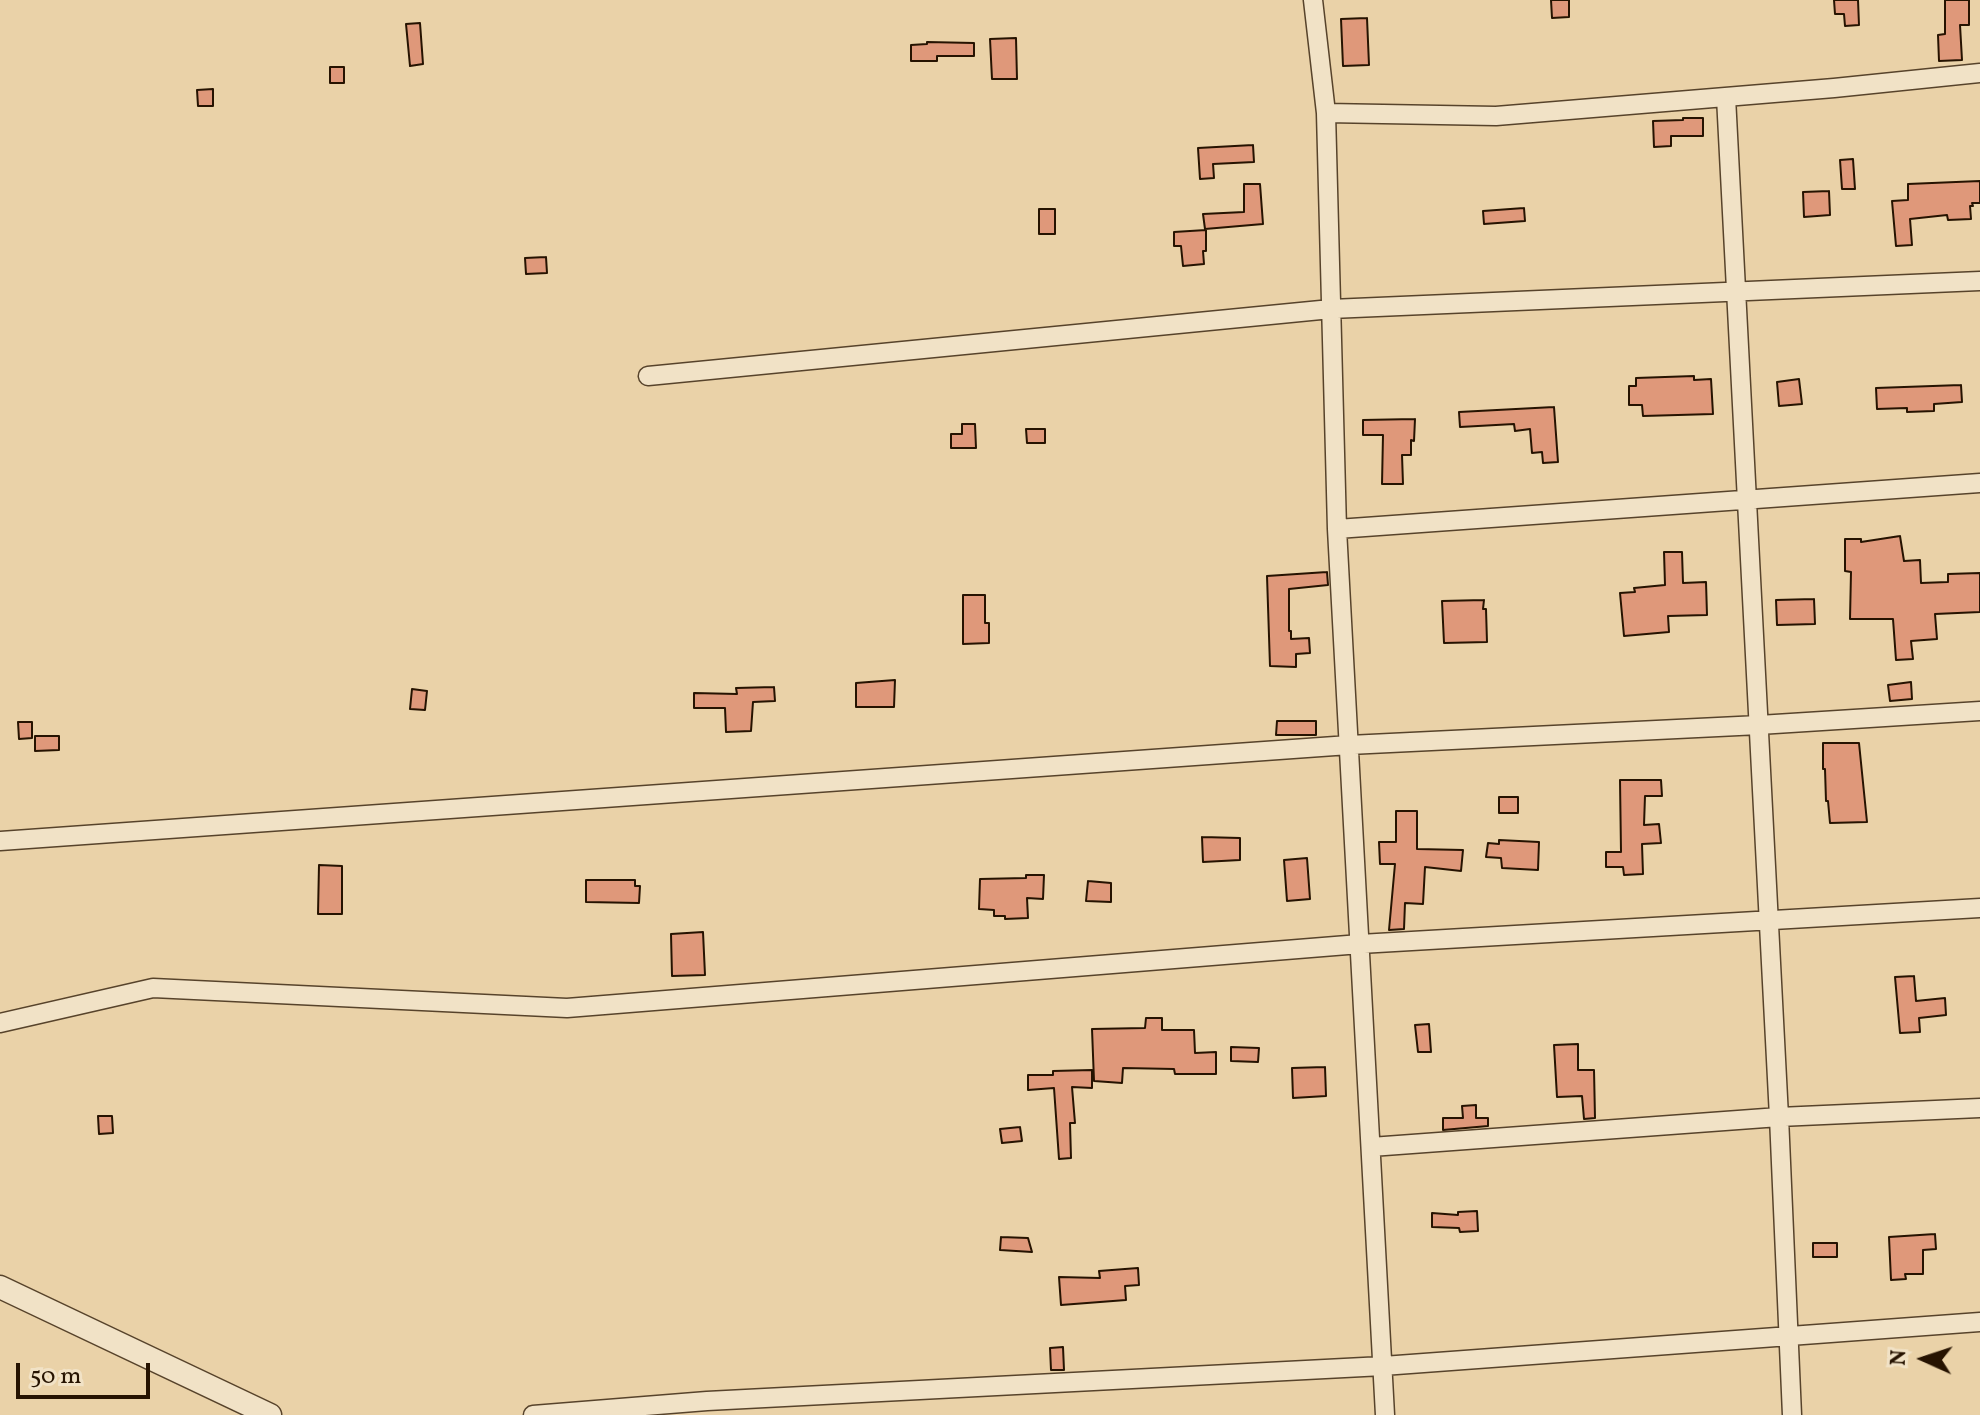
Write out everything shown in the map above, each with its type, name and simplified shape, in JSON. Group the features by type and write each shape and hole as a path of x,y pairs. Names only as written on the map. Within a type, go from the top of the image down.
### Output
{"street":[{"path":"1313,0 1326,113 1337,529 1385,1415"},
{"path":"1326,113 1496,116 1980,73"},
{"path":"1726,97 1792,1415"},
{"path":"648,376 1331,309 1980,281"},
{"path":"1337,529 1980,483"},
{"path":"0,841 1349,745 1980,711"},
{"path":"0,1023 153,988 567,1008 1360,944 1980,908"},
{"path":"1371,1147 1779,1117 1980,1108"},
{"path":"0,1287 270,1415"},
{"path":"533,1415 707,1401 1383,1366 1980,1322"}],"building":[{"path":"1551,0 1569,0 1569,17 1552,18"},
{"path":"1834,0 1858,0 1859,25 1845,26 1844,14 1835,14"},
{"path":"1945,0 1969,0 1969,25 1960,25 1962,60 1939,61 1938,35 1945,34"},
{"path":"1367,18 1369,65 1343,66 1341,19"},
{"path":"420,23 423,64 410,66 406,24"},
{"path":"1016,38 1017,79 992,79 990,39"},
{"path":"927,42 974,43 974,56 937,56 937,61 911,61 911,45"},
{"path":"330,67 344,67 344,83 330,83"},
{"path":"213,89 213,106 198,106 197,90"},
{"path":"1703,118 1703,136 1671,136 1671,146 1654,147 1653,121"},
{"path":"1253,145 1254,162 1213,164 1214,178 1200,179 1198,148"},
{"path":"1853,159 1855,189 1842,189 1840,160"},
{"path":"1980,181 1980,203 1970,206 1971,219 1948,220 1947,215 1910,219 1912,245 1896,246 1892,201 1908,200 1908,184"},
{"path":"1244,184 1260,184 1263,224 1205,229 1203,214 1244,212"},
{"path":"1829,191 1830,215 1804,217 1803,192"},
{"path":"1524,208 1525,221 1484,224 1483,211"},
{"path":"1039,209 1055,209 1055,234 1039,234"},
{"path":"1206,230 1204,264 1183,266 1181,246 1174,246 1174,232"},
{"path":"546,257 547,273 526,274 525,258"},
{"path":"1694,376 1694,380 1711,379 1713,414 1643,416 1642,405 1629,405 1629,386 1636,386 1636,378"},
{"path":"1799,379 1802,404 1779,406 1777,382"},
{"path":"1961,385 1962,402 1934,404 1934,411 1877,409 1876,388"},
{"path":"1554,407 1558,462 1543,463 1542,452 1532,453 1530,429 1515,431 1514,424 1460,427 1459,412"},
{"path":"1415,419 1411,455 1402,455 1403,484 1382,484 1383,435 1363,435 1363,420"},
{"path":"962,424 975,424 976,448 951,448 951,434 962,434"},
{"path":"1026,429 1045,429 1045,443 1027,443"},
{"path":"1900,536 1904,561 1920,560 1921,583 1948,582 1948,574 1980,573 1980,612 1935,614 1937,639 1911,641 1913,659 1896,660 1893,619 1850,619 1851,572 1845,571 1845,539 1861,539 1861,542"},
{"path":"1664,552 1682,552 1683,583 1706,582 1707,615 1668,616 1669,632 1624,636 1620,593 1635,592 1634,588 1665,585"},
{"path":"1327,572 1328,585 1289,589 1291,639 1309,638 1310,653 1296,654 1296,667 1270,666 1267,576"},
{"path":"963,595 985,595 989,643 963,644"},
{"path":"1814,599 1815,624 1777,625 1776,600"},
{"path":"1484,600 1487,642 1444,643 1442,601"},
{"path":"895,680 894,707 856,707 856,683"},
{"path":"1911,682 1912,699 1890,701 1888,685"},
{"path":"774,687 775,701 753,702 751,731 726,732 725,708 694,708 694,693 737,694 736,688"},
{"path":"412,689 427,691 425,710 410,709"},
{"path":"1277,721 1316,721 1316,735 1276,735"},
{"path":"18,722 32,722 32,738 19,739"},
{"path":"35,736 59,736 59,750 35,751"},
{"path":"1823,743 1859,743 1867,822 1830,823"},
{"path":"1620,780 1661,780 1662,796 1645,796 1644,825 1659,824 1661,843 1642,844 1643,874 1624,875 1623,867 1606,867 1606,852 1621,852"},
{"path":"1499,797 1518,797 1518,813 1499,813"},
{"path":"1396,811 1417,811 1417,849 1463,850 1461,871 1425,867 1423,904 1405,903 1404,929 1389,930 1395,864 1380,864 1379,842 1396,842"},
{"path":"1202,837 1240,838 1240,860 1203,862"},
{"path":"1499,840 1539,842 1538,870 1502,868 1501,858 1486,857 1488,843 1499,844"},
{"path":"1307,858 1310,899 1287,901 1284,860"},
{"path":"319,865 342,866 342,914 318,914"},
{"path":"1026,875 1044,875 1043,899 1027,898 1028,918 1005,919 1005,916 994,916 994,910 979,909 980,879 1026,878"},
{"path":"586,880 635,880 635,886 640,886 639,903 586,902"},
{"path":"1088,881 1111,883 1111,902 1086,901"},
{"path":"703,932 705,975 672,976 671,934"},
{"path":"1914,976 1916,1001 1945,998 1946,1015 1919,1018 1920,1032 1900,1033 1895,977"},
{"path":"1146,1018 1162,1018 1162,1030 1194,1030 1195,1053 1216,1052 1216,1074 1175,1074 1174,1069 1123,1068 1122,1083 1094,1081 1092,1029 1145,1028"},
{"path":"1429,1024 1431,1052 1418,1052 1415,1025"},
{"path":"1578,1044 1578,1070 1594,1070 1595,1118 1584,1119 1582,1096 1557,1097 1554,1045"},
{"path":"1231,1047 1259,1048 1258,1062 1231,1061"},
{"path":"1325,1067 1326,1096 1293,1098 1292,1068"},
{"path":"1092,1070 1092,1088 1072,1087 1075,1123 1070,1123 1071,1158 1059,1159 1054,1088 1028,1090 1028,1075"},
{"path":"1476,1105 1476,1118 1488,1118 1488,1126 1443,1130 1443,1118 1463,1118 1462,1106"},
{"path":"98,1116 112,1116 113,1133 99,1134"},
{"path":"1020,1127 1022,1141 1002,1143 1000,1129"},
{"path":"1477,1211 1478,1231 1460,1232 1459,1228 1432,1227 1432,1213 1458,1215 1458,1212"},
{"path":"1935,1234 1936,1249 1923,1250 1923,1274 1905,1274 1906,1279 1891,1280 1889,1237"},
{"path":"1001,1237 1028,1238 1032,1252 1000,1250"},
{"path":"1813,1243 1837,1243 1837,1257 1813,1257"},
{"path":"1138,1268 1139,1285 1125,1286 1126,1300 1061,1305 1059,1277 1100,1278 1099,1271"},
{"path":"1063,1347 1064,1370 1051,1370 1050,1348"}]}
